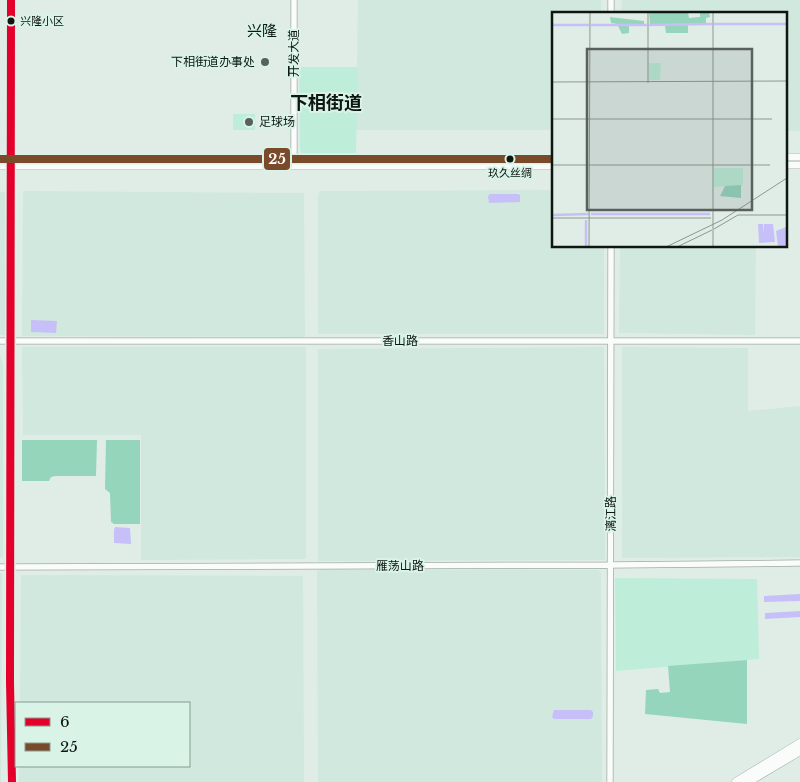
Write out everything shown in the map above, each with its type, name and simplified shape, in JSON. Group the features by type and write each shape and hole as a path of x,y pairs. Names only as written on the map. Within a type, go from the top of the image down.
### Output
{"highway":[{"path":"736,782 800,743"},
{"path":"748,782 800,751"}],"main road":[{"path":"0,159 11,163"},
{"path":"294,163 552,159"},
{"path":"0,166 11,163 294,163 552,166"}],"street":[{"path":"11,0 10,682 12,782"},
{"name":"开发大道","path":"294,0 294,163"},
{"name":"漓江路","path":"610,782 611,248"},
{"name":"香山路","path":"0,341 800,341"},
{"name":"雁荡山路","path":"0,566 800,563"}],"shaded area":[{"path":"358,0 601,0 601,12 552,12 552,130 356,130"},
{"path":"622,0 800,0 800,131 788,131 788,12 621,12"},
{"path":"552,190 552,248 604,248 604,334 318,334 318,195 320,191"},
{"path":"23,191 304,193 305,337 22,336"},
{"path":"0,192 5,192 6,335 0,335"},
{"path":"490,194 518,194 520,195 520,202 489,203 488,196"},
{"path":"620,248 756,248 755,335 619,333"},
{"path":"31,320 57,321 56,333 31,332"},
{"path":"22,347 306,347 306,559 141,560 141,435 23,435"},
{"path":"604,347 605,560 318,561 318,349"},
{"path":"622,347 748,348 748,411 800,406 800,557 622,558"},
{"path":"0,355 3,364 3,556 0,558"},
{"path":"115,527 130,528 131,544 114,543"},
{"path":"320,569 598,570 601,573 602,782 318,782 317,571"},
{"path":"0,573 2,573 1,782 0,782"},
{"path":"21,575 303,576 304,782 19,782 19,767 190,767 190,702 20,702"},
{"path":"800,594 800,601 764,602 764,596"},
{"path":"800,611 800,617 765,619 765,613"},
{"path":"554,710 591,710 593,716 591,719 554,719 552,717"}],"green space":[{"path":"299,67 358,67 356,153 302,153 300,150"},
{"path":"233,114 255,114 255,130 233,130"},
{"path":"22,440 97,440 96,476 56,476 51,477 49,481 22,481"},
{"path":"106,440 140,440 140,524 114,524 111,522 110,493 105,489"},
{"path":"615,578 757,579 759,659 616,671"},
{"path":"747,660 747,724 645,714 646,690 658,689 660,693 670,692 668,666"}],"transit line":[{"name":"6","path":"11,0 10,682 12,782"},
{"name":"25","path":"0,159 552,159"}],"place":[{"name":"兴隆小区","path":"11,21"},
{"name":"下相街道办事处","path":"265,62"},
{"name":"足球场","path":"249,122"},
{"name":"玖久丝绸","path":"510,159"}],"district":[{"name":"兴隆","path":"262,31"},
{"name":"下相街道","path":"326,103"}]}
